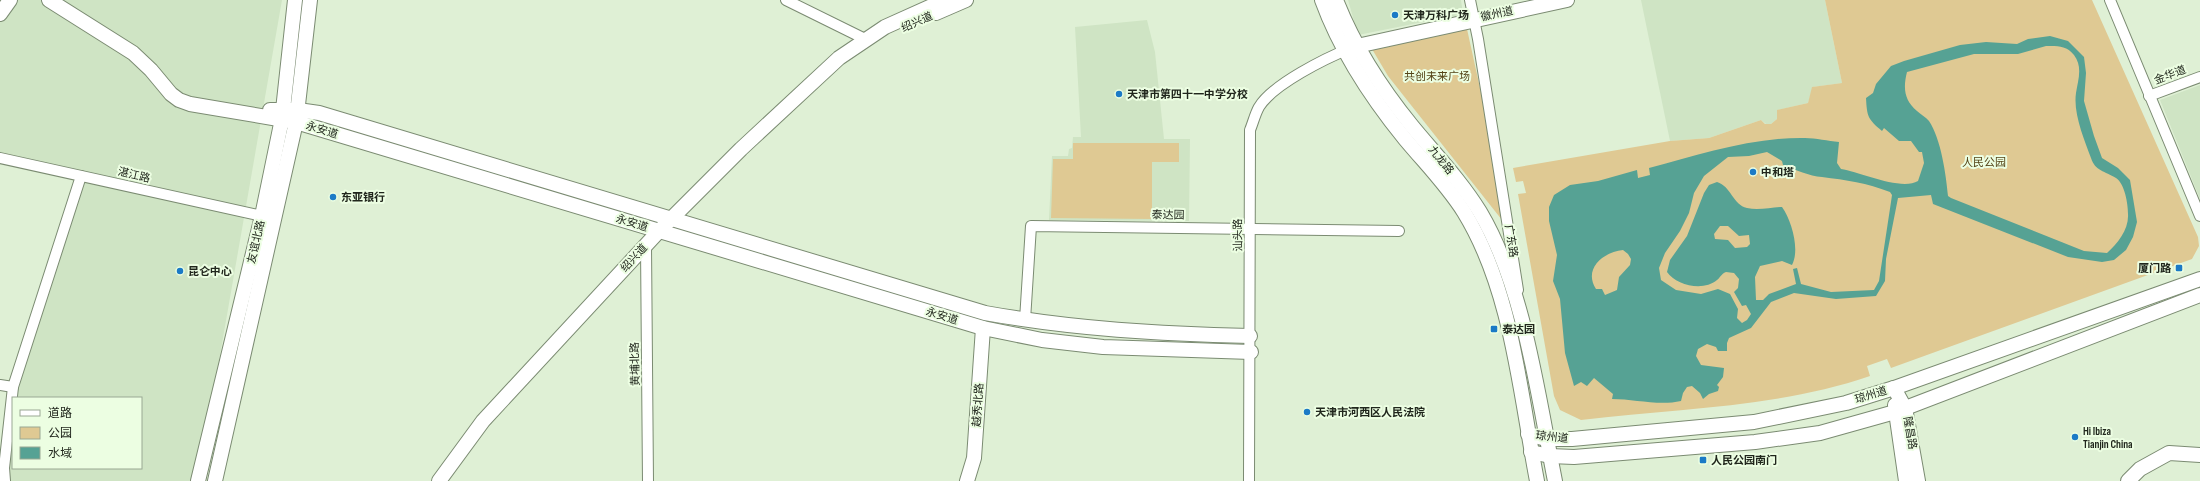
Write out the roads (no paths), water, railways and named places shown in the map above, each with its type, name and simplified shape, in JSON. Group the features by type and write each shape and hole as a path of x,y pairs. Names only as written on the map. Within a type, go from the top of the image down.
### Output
{"main road":[{"path":"0,14 10,0"},
{"name":"永安道","path":"49,0 133,53 179,100 203,107 298,116 318,113 986,313 1025,320 1143,333 1250,336"},
{"name":"永安道","path":"59,0 130,46 153,65 176,90 186,96 201,101 282,115"},
{"name":"友谊北路","path":"198,481 262,216 282,115 295,0"},
{"name":"友谊北路","path":"215,481 298,116 310,0"},
{"name":"绍兴道","path":"439,481 483,421 659,231 741,149 839,58 885,28 945,0"},
{"name":"绍兴道","path":"867,40 899,30 966,0"},
{"name":"九龙路","path":"1322,0 1343,51 1380,106 1451,193 1464,212 1494,279 1508,325 1528,434"},
{"name":"九龙路","path":"1336,0 1357,46 1389,96 1451,172 1480,212 1508,277 1525,331"},
{"name":"徽州道","path":"1357,46 1474,19 1567,0"},
{"name":"永安道","path":"298,116 659,231 983,328 1042,340 1102,347 1251,352"},
{"name":"琼州道","path":"1528,434 1546,439 1572,439 1754,422 1810,411 1894,388 2200,279"},
{"name":"琼州道","path":"1550,456 1574,457 1788,438 1820,433 1900,410 2200,295"},
{"name":"越秀北路","path":"967,481 974,458 983,328"},
{"name":"广东路","path":"1525,331 1555,481"},
{"path":"1894,388 1900,410 1906,481"},
{"name":"隆昌路","path":"1900,410 1918,481"},
{"path":"1528,434 1537,481"},
{"path":"1531,452 1550,456"},
{"path":"2128,481 2140,469 2169,453 2200,455"}],"street":[{"path":"786,0 867,40"},
{"name":"广东路","path":"1470,0 1525,331"},
{"path":"2110,0 2200,216"},
{"name":"汕头路","path":"1249,481 1251,352 1250,130 1259,107 1279,88 1309,68 1343,51 1357,46"},
{"name":"金华道","path":"2149,96 2200,77"},
{"name":"湛江路","path":"0,158 262,216"},
{"path":"13,397 14,387 81,176"},
{"name":"泰达园","path":"1025,320 1031,226 1399,231"},
{"name":"黄埔北路","path":"646,246 648,481"},
{"path":"0,385 14,387"},
{"path":"6,481 4,468 12,403"}],"water":[{"path":"2050,36 2068,41 2084,57 2086,73 2084,101 2094,136 2102,158 2118,168 2130,180 2137,222 2133,237 2126,250 2114,260 2102,262 2068,257 1933,204 1931,195 1898,198 1886,259 1885,281 1876,296 1836,299 1794,293 1771,302 1751,328 1729,338 1727,343 1727,351 1718,351 1716,347 1707,344 1698,349 1696,356 1701,365 1724,368 1723,377 1717,385 1719,387 1718,391 1709,394 1703,399 1700,393 1692,386 1687,387 1683,393 1681,401 1655,403 1612,399 1613,394 1594,378 1587,386 1581,382 1574,386 1565,353 1560,299 1553,281 1557,255 1549,221 1549,207 1554,195 1570,185 1598,181 1637,170 1638,178 1650,175 1649,168 1726,148 1766,140 1785,138 1809,138 1839,142 1837,163 1841,169 1880,180 1901,184 1918,181 1924,163 1922,152 1919,152 1911,141 1899,141 1884,128 1882,131 1869,117 1866,98 1873,93 1876,84 1891,66 1904,61 1960,45 1986,42 2017,44 2028,39","holes":["2046,46 2058,46 2068,49 2077,60 2079,74 2075,101 2082,134 2095,166 2116,178 2122,185 2127,205 2128,220 2125,230 2119,240 2107,253 2084,251 1948,196 1946,178 1937,137 1929,121 1909,103 1907,98 1905,88 1907,72 1974,54 2018,54","1767,152 1782,161 1783,165 1802,172 1865,184 1890,192 1892,195 1879,281 1874,290 1831,292 1801,284 1797,268 1793,269 1796,284 1769,294 1763,300 1756,300 1755,277 1760,266 1782,261 1792,265 1795,252 1792,228 1782,207 1756,209 1747,208 1738,203 1726,187 1717,182 1709,185 1704,193 1687,236 1670,260 1667,272 1671,277 1683,283 1697,286 1711,284 1726,272 1734,273 1739,279 1738,288 1734,292 1742,306 1746,305 1751,314 1747,320 1742,323 1737,318 1738,309 1730,294 1718,289 1701,294 1676,290 1661,280 1659,268 1665,253 1680,231 1689,213 1694,193 1704,176 1728,157 1749,156","1720,226 1728,226 1739,236 1749,235 1750,244 1747,247 1735,248 1728,240 1715,239 1714,234","1623,250 1628,254 1631,259 1630,265 1619,277 1617,290 1605,295 1602,289 1596,289 1592,275 1597,263 1602,258 1616,251"]}],"place":[{"name":"天津万科广场","path":"1395,15"},
{"name":"天津市第四十一中学分校","path":"1119,94"},
{"name":"中和塔","path":"1753,172"},
{"name":"东亚银行","path":"333,197"},
{"name":"厦门路","path":"2179,268"},
{"name":"昆仑中心","path":"180,271"},
{"name":"泰达园","path":"1494,329"},
{"name":"天津市河西区人民法院","path":"1307,412"},
{"name":"Hi Ibiza Tianjin China","path":"2075,437"},
{"name":"人民公园南门","path":"1703,460"}],"park label":[{"name":"共创未来广场","path":"1437,76"},
{"name":"人民公园","path":"1984,162"}]}
